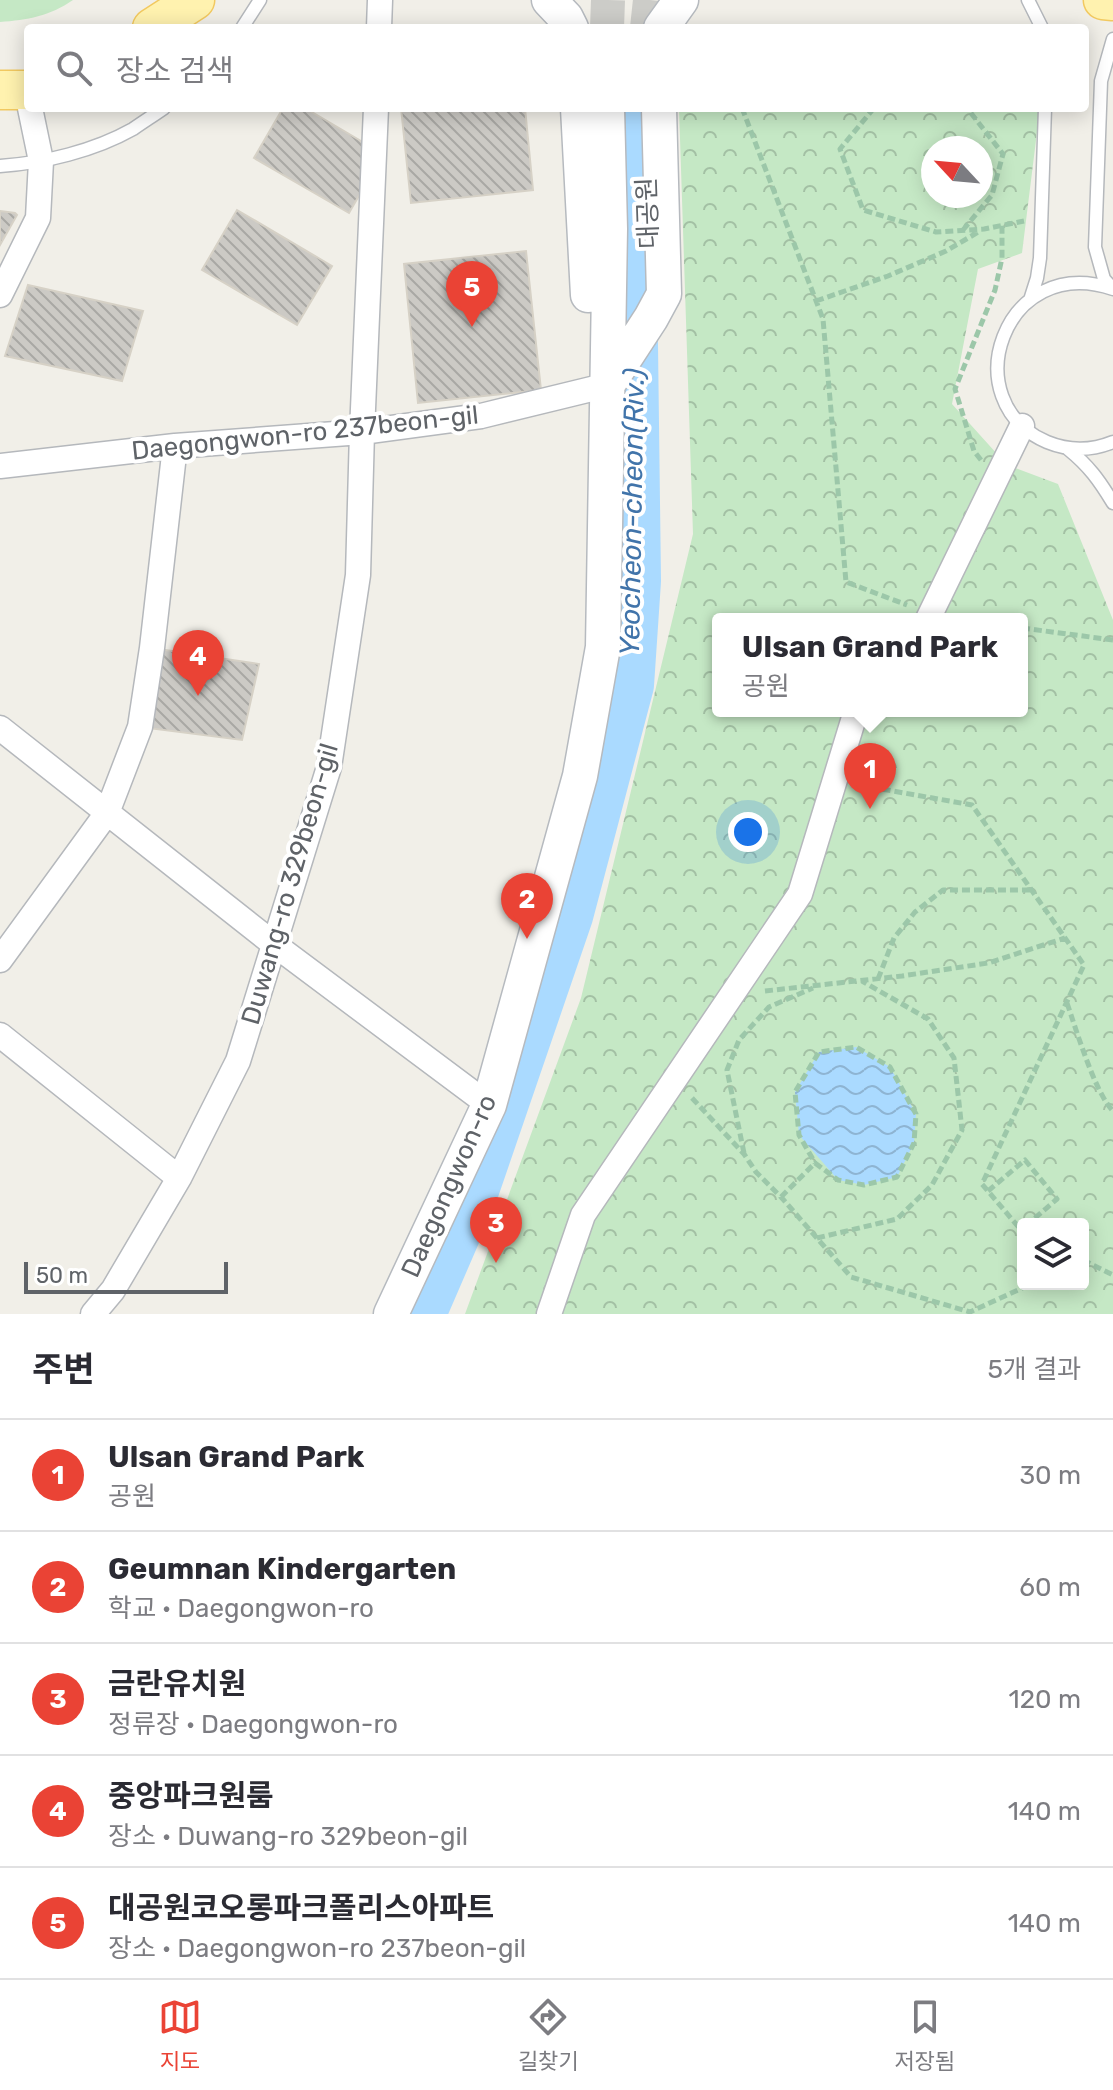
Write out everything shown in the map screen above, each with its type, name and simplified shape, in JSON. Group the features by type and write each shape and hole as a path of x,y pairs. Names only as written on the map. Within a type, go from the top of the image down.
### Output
{"main road":[{"path":"153,24 169,0"},
{"path":"156,24 195,0"},
{"path":"1103,0 1113,1"}],"street":[{"path":"379,24 380,0"},
{"path":"549,0 569,24"},
{"path":"664,24 681,0"},
{"path":"0,295 38,218 41,161 24,112"},
{"name":"Duwang-ro 329beon-gil","path":"93,1314 113,1290 179,1178 238,1061 329,767 358,575 376,112"},
{"path":"578,112 589,323 608,385"},
{"name":"Daegongwon-ro","path":"391,1314 489,1105 580,776 603,647 610,229 607,112"},
{"name":"대공원","path":"646,112 651,318"},
{"path":"608,385 664,294 659,112"},
{"name":"Daegongwon-ro 237beon-gil","path":"0,466 175,446 362,432 481,416 608,385"},
{"path":"932,613 1022,426"},
{"path":"0,960 107,813 140,727 175,446"},
{"path":"549,1314 583,1215 800,894 854,717"},
{"path":"0,728 275,945 489,1105"},
{"path":"0,1035 179,1178"}],"lane":[{"path":"245,24 260,0"},
{"path":"1028,0 1040,24"},
{"path":"1113,39 1101,81 1095,247 1104,279 1113,289"},
{"path":"0,166 41,161 105,141 158,112"},
{"path":"1030,300 1040,258 1045,112"},
{"path":"1113,289 1071,283 1042,292 1014,316 999,348 998,361 1001,389 1013,415 1022,426 1041,439 1068,449 1086,463 1113,503"},
{"path":"1068,449 1093,448 1113,442"}],"path":[{"path":"744,112 823,319 846,582 920,613"},
{"path":"871,112 840,149 863,210 936,232 984,229 1040,217"},
{"path":"962,230 992,195 1003,154 970,112"},
{"path":"816,301 888,276 946,251 984,229"},
{"path":"1028,629 1113,640"},
{"path":"835,781 972,805 1084,965 982,1184 1017,1225"},
{"path":"878,979 894,938 915,912 943,890 1031,890"},
{"path":"732,995 988,963 1065,938"},
{"path":"817,1238 897,1219 932,1185 962,1130 954,1058 928,1019 862,981"},
{"path":"744,1154 727,1070 739,1040 769,1007 821,985"},
{"path":"1067,1003 1094,1076 1107,1105 1113,1111"},
{"path":"856,1047 890,1067 916,1114 914,1143 897,1177 864,1185 838,1180 815,1163 799,1135 795,1092 819,1052 856,1047"},
{"path":"675,1079 851,1277 970,1312 1018,1290"},
{"path":"988,1191 1025,1160 1057,1199 1035,1218"},
{"path":"781,1197 815,1163"},
{"path":"1089,1263 1113,1275"}],"green space":[{"path":"0,0 73,0 38,16 0,22"},
{"path":"679,112 1040,112 1022,253 978,269 952,404 1007,465 1058,484 1113,620 1113,1314 465,1314 581,998 693,534"}],"water":[{"path":"856,1047 890,1067 916,1114 914,1143 897,1177 864,1185 838,1180 799,1135 795,1092 819,1052"}],"building":[{"path":"281,112 312,112 383,154 349,213 254,158"},
{"path":"401,112 525,112 533,190 411,203"},
{"path":"237,210 332,266 297,325 202,270"},
{"path":"0,211 17,215 0,245"},
{"path":"526,251 541,390 418,403 404,264"},
{"path":"28,285 143,311 122,381 5,356"},
{"path":"152,648 259,664 242,740 140,727"}],"waterway":[{"name":"Yeocheon-cheon(Riv.)","path":"421,1314 472,1196 568,916 629,685 636,581 630,112"}],"tunnel":[{"path":"607,24 608,0"},
{"path":"647,24 650,0"}],"place":[{"name":"대공원코오롱파크폴리스아파트","path":"472,327"},
{"name":"중앙파크원룸","path":"198,696"},
{"name":"Ulsan Grand Park","path":"870,809"},
{"name":"Geumnan Kindergarten","path":"527,939"},
{"name":"금란유치원","path":"496,1263"}]}
